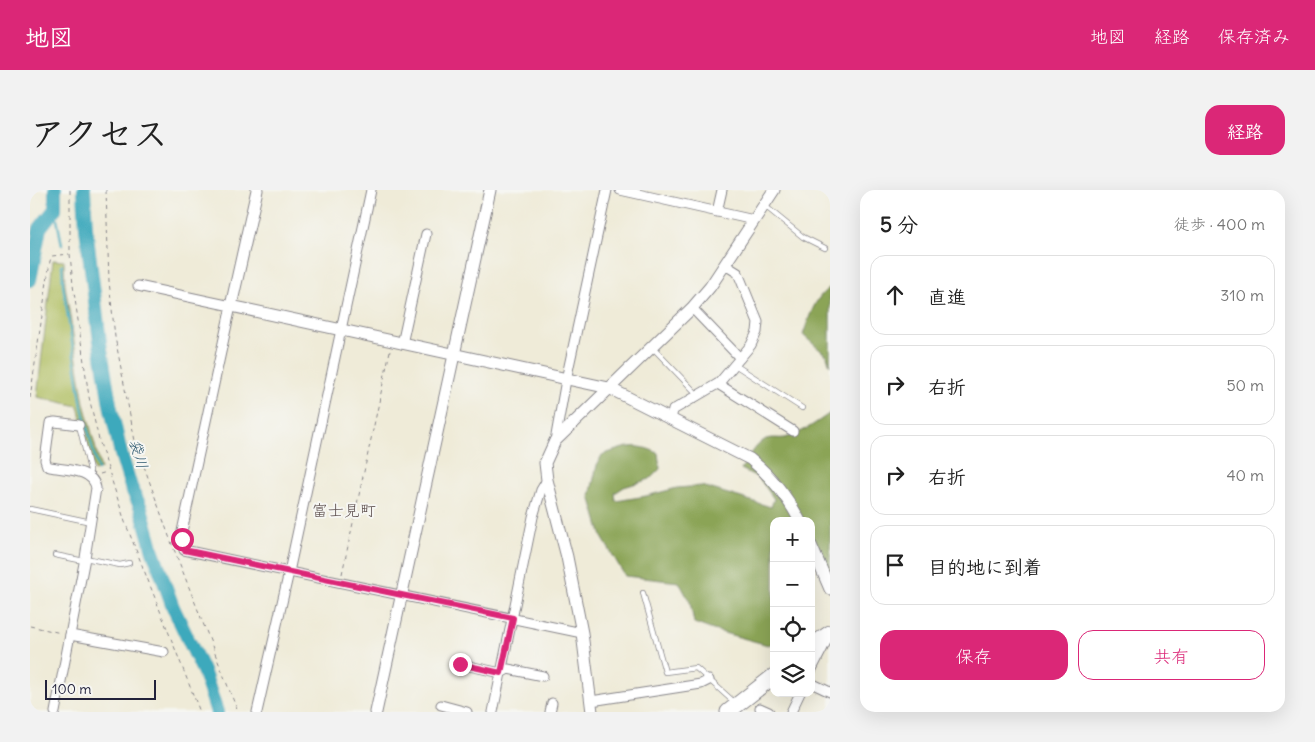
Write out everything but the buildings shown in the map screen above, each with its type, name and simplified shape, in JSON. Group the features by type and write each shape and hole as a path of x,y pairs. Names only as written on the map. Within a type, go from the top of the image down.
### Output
{"highway":[{"path":"815,643 830,633"},
{"path":"733,708 770,679"}],"street":[{"path":"257,190 181,536 184,550 582,633"},
{"path":"256,712 289,572 371,190"},
{"path":"376,712 490,190"},
{"path":"607,190 566,380 555,441 545,463 546,480 566,557 582,633 591,707 701,684 709,680"},
{"path":"620,190 754,220"},
{"path":"718,212 722,190"},
{"path":"555,441 692,308 710,287 774,190"},
{"path":"397,343 426,234"},
{"path":"671,420 673,410 718,384 751,345 757,332 758,322 738,273 725,265"},
{"path":"138,286 609,388 750,459 765,471 783,492 798,517"},
{"path":"692,308 738,362"},
{"path":"718,384 793,431"},
{"path":"55,712 85,559 96,488 95,481 89,475 50,467 45,463 50,423 79,425"},
{"path":"493,712 533,517 546,480"},
{"path":"815,554 830,588"},
{"path":"815,663 830,633"},
{"path":"70,635 164,652"},
{"path":"460,664 501,673 508,669 543,676"},
{"path":"815,685 830,692"},
{"path":"791,712 798,697"},
{"path":"441,705 467,712"}],"lane":[{"path":"764,205 803,237 825,248"},
{"path":"652,347 698,395"},
{"path":"738,362 802,408"},
{"path":"79,425 90,470 89,475"},
{"path":"30,509 91,522"},
{"path":"55,555 120,565 129,563"},
{"path":"643,593 665,672 696,668 733,708"}],"path":[{"path":"30,202 32,190"},
{"path":"70,190 70,254 89,398 99,440 125,522 200,712"},
{"path":"106,190 109,273 113,314 120,367 135,441 170,539 238,712"},
{"path":"30,398 50,261 52,256 70,254"},
{"path":"340,582 397,343"},
{"path":"100,474 108,471"},
{"path":"30,626 70,635"}],"green space":[{"path":"53,260 64,261 65,285 84,403 101,469 94,471 78,406 37,397"},
{"path":"830,287 830,366 827,356 803,335 816,303"},
{"path":"830,413 830,571 815,563 815,517 770,517 770,644 713,630 694,623 690,602 679,582 625,576 602,537 590,496 597,465 602,455 630,447 643,448 658,453 660,469 650,479 624,487 615,493 616,501 677,488 702,486 771,507 774,499 759,478 741,469 755,448 766,439 785,438 809,427"}],"waterway":[{"path":"30,280 40,228 55,209 55,190"},
{"name":"袋川","path":"84,190 86,228 101,350 121,454 131,487 141,508 153,551 173,607 204,673 217,712"},
{"path":"55,209 62,245"},
{"path":"62,265 63,285 82,407 98,470"}],"district":[{"name":"富士見町","path":"344,510"}],"route":[{"path":"182,539 184,550 513,618 501,673 460,664"}]}
